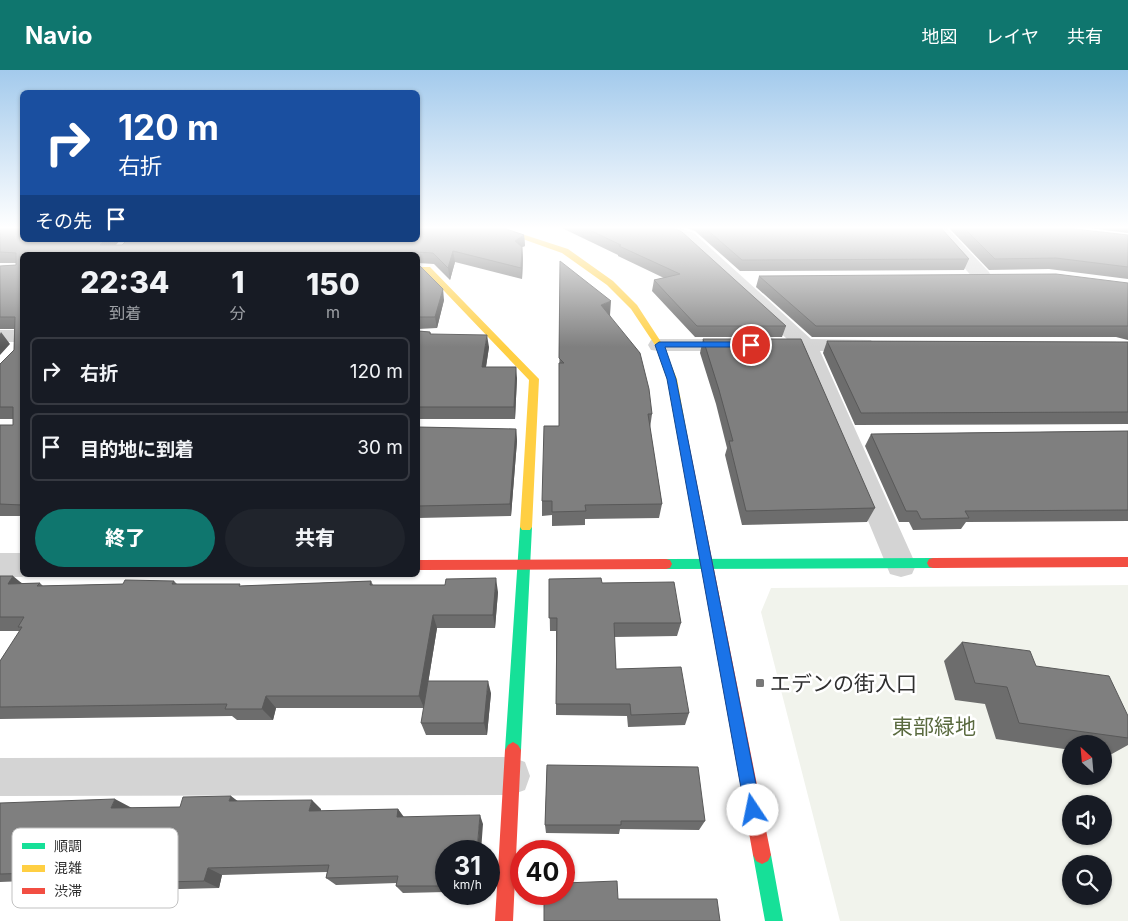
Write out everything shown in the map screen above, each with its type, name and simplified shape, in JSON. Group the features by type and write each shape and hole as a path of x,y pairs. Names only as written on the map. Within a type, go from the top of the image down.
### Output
{"street":[{"path":"420,268 427,268 534,379 522,429 524,565 504,921"},
{"path":"588,268 610,283 634,307 659,345 672,379 774,921"},
{"path":"722,268 806,345 857,436 901,565"},
{"path":"974,268 982,276"},
{"path":"962,276 1001,277"},
{"path":"735,279 765,279"},
{"path":"0,336 20,336"},
{"path":"464,336 492,336"},
{"path":"659,345 883,345"},
{"path":"420,565 901,565 1128,562"},
{"path":"0,565 20,565"},
{"path":"0,777 511,776"}],"green space":[{"name":"東部緑地","path":"1128,585 1128,921 840,921 761,612 771,588"}],"building":[{"path":"0,268 20,268 20,505 0,504 0,425 13,425 13,407 0,407 0,364 14,350 15,317 0,317"},
{"path":"420,268 443,289 435,317 420,317"},
{"path":"560,268 569,268 611,301 601,305 640,353 649,389 652,414 648,414 662,504 585,505 586,511 552,512 552,501 542,501 544,426 559,426 559,363 564,363 559,358"},
{"path":"666,268 722,268 786,326 697,326 654,280 680,274"},
{"path":"1056,274 1128,283 1128,326 816,326 759,276"},
{"path":"420,331 430,332 430,334 487,335 482,367 516,367 514,407 420,407"},
{"path":"703,339 801,339 875,508 746,511 729,441 733,441"},
{"path":"827,341 1128,342 1128,412 861,413"},
{"path":"420,427 516,429 510,504 420,506"},
{"path":"1128,431 1128,510 965,511 969,518 921,519 917,511 906,511 871,434"},
{"path":"0,576 13,576 8,584 40,583 37,586 123,584 125,580 174,581 172,584 240,584 239,586 371,581 370,585 445,585 446,579 496,578 493,615 433,615 419,696 266,696 262,709 225,709 227,704 0,707 0,661 22,627 18,627 24,617 0,617"},
{"path":"601,578 602,583 674,582 681,623 614,623 616,669 681,667 689,713 631,715 630,704 556,704 557,618 549,618 549,579"},
{"path":"962,642 1030,651 1036,666 1109,676 1128,716 1128,738 1019,723 1007,687 975,683"},
{"path":"428,681 488,681 484,723 421,723"},
{"path":"547,765 698,767 705,821 621,821 621,825 545,825"},
{"path":"231,796 229,801 312,800 309,811 398,809 397,817 480,815 478,840 435,840 435,886 396,886 398,876 326,878 329,865 208,868 204,881 178,882 178,828 12,828 12,874 0,874 0,803 115,799 111,808 180,807 183,797"},
{"path":"617,881 618,899 717,899 720,921 544,921 544,905 575,905 575,883"}],"traffic: fast":[{"path":"513,750 526,527"},
{"path":"666,564 933,563"},
{"path":"762,855 774,921"}],"traffic: slow":[{"path":"589,268 610,283 634,307 659,345 672,379 682,434"},
{"path":"420,269 427,269 534,379 526,527"}],"traffic: jam":[{"path":"682,434 762,855"},
{"path":"933,563 1128,562"},
{"path":"420,565 666,564"},
{"path":"504,921 513,750"}],"place":[{"name":"エデンの街入口","path":"760,683"}],"route":[{"path":"751,345 659,345 672,379 753,810"}]}
